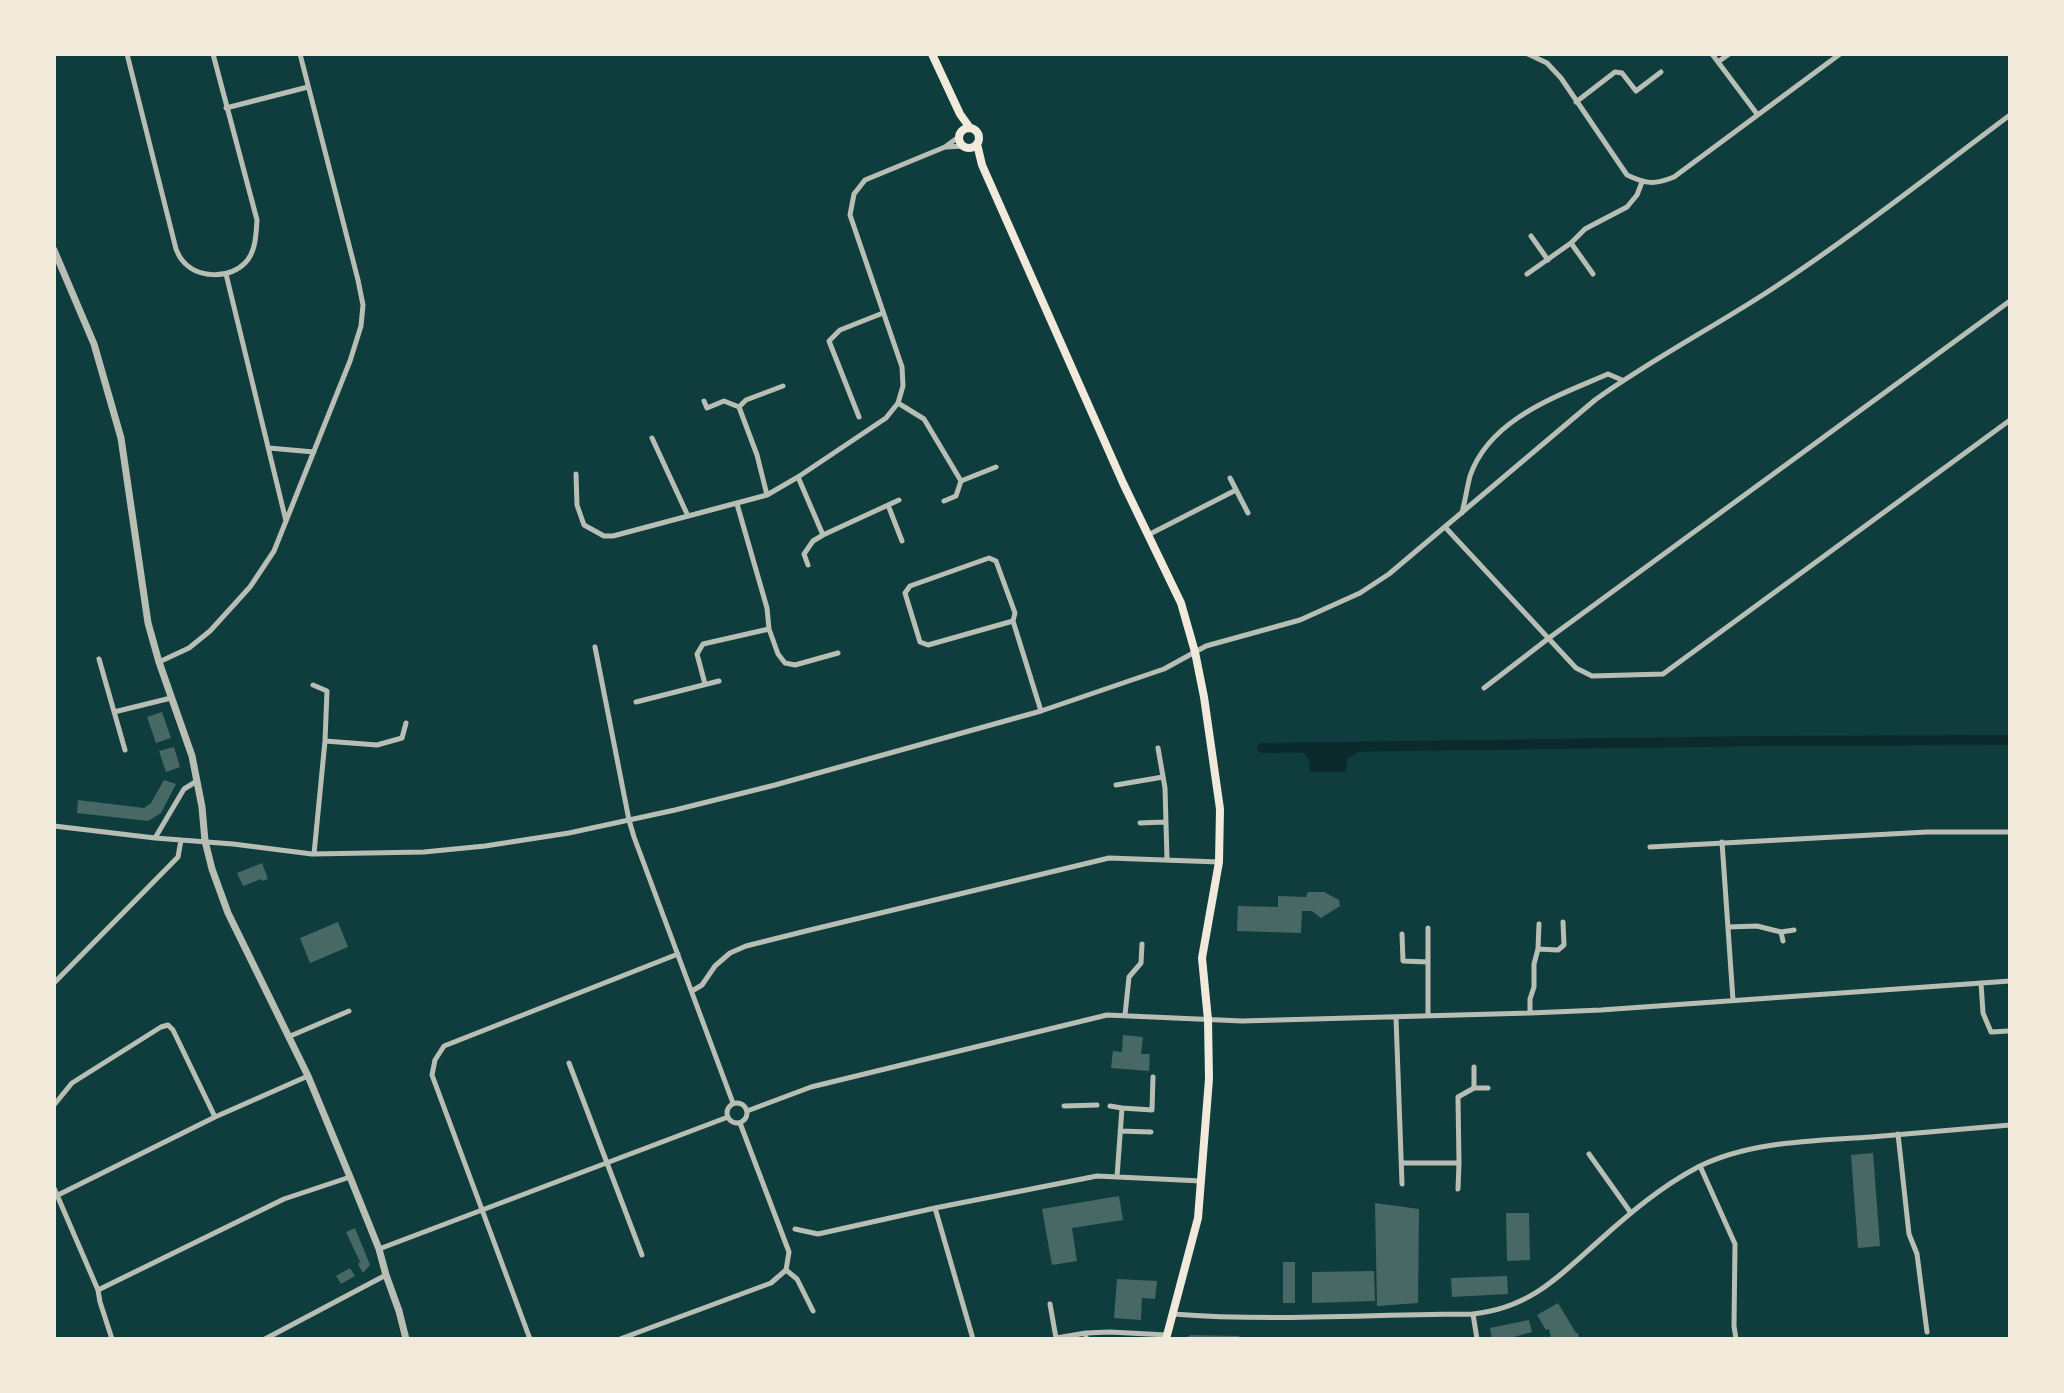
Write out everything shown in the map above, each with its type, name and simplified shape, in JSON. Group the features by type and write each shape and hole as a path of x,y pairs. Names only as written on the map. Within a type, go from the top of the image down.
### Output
{"main road":[{"path":"932,54 960,114 963,132 960,141 970,146 982,165 1181,603 1206,708 1220,809 1219,862 1202,958 1208,1020 1209,1079 1198,1218 1167,1337"},
{"path":"963,132 977,132 979,138 970,146"}],"street":[{"path":"127,54 176,249 182,261 208,275 226,274 246,262 256,242 257,220 213,54"},
{"path":"159,662 189,648 210,631 250,587 274,551 361,326 363,305 300,54"},
{"path":"1528,54 1547,63 1561,78 1627,175 1642,182 1658,184 1674,177 1840,54"},
{"path":"1712,54 1757,114"},
{"path":"1718,62 1729,54"},
{"path":"1576,102 1615,72 1622,73 1636,91 1661,72"},
{"path":"226,108 308,87"},
{"path":"54,826 314,854 424,852 569,833 775,785 1041,711 1159,671 1222,641 1300,620 1360,593 1389,574 1622,380 1768,292 1835,247 2010,115"},
{"path":"576,474 577,505 584,525 604,536 613,536 767,495 886,418 898,403 903,386 902,367 850,215 854,194 865,180 945,147 963,132"},
{"path":"945,147 970,146"},
{"path":"1527,274 1571,243 1585,229 1627,207 1637,195 1642,182"},
{"path":"1531,236 1548,260"},
{"path":"1571,243 1593,274"},
{"path":"54,250 94,344 121,438 148,623 192,756 212,869 228,913 308,1076 350,1177 379,1249 406,1339"},
{"path":"226,274 286,521"},
{"path":"1484,688 2010,301"},
{"path":"859,417 829,341 840,330 883,313"},
{"path":"1462,513 1471,475 1479,459 1488,444 1508,424 1537,406 1608,374 1622,380"},
{"path":"739,407 746,400 783,386"},
{"path":"704,401 707,408 724,401 739,407 757,455 767,495"},
{"path":"898,403 924,419 961,481 956,496 944,501"},
{"path":"1445,527 1576,668 1592,676 1663,674 2010,420"},
{"path":"652,438 688,516"},
{"path":"269,448 314,452"},
{"path":"961,481 996,467"},
{"path":"798,477 823,535"},
{"path":"1230,478 1248,513"},
{"path":"1148,535 1236,490"},
{"path":"808,565 804,554 813,541 899,500"},
{"path":"737,504 778,654 785,663 795,665 838,653"},
{"path":"888,505 902,541"},
{"path":"1013,621 928,645 920,642 905,593 910,586 989,558 996,561 1015,613 1013,621 1041,711"},
{"path":"705,684 697,654 703,644 769,629"},
{"path":"595,647 629,820 733,1103"},
{"path":"99,659 100,673 125,750"},
{"path":"636,702 719,681"},
{"path":"313,685 327,691 314,854"},
{"path":"114,712 171,698"},
{"path":"325,741 377,745 402,738 406,723"},
{"path":"1158,748 1163,777 1167,859"},
{"path":"1116,785 1163,777"},
{"path":"155,838 184,789 197,781"},
{"path":"1140,823 1165,822"},
{"path":"1650,847 1927,832 2010,832"},
{"path":"54,983 178,857 181,840"},
{"path":"1722,842 1733,1000"},
{"path":"692,991 702,985 715,966 730,953 746,946 1102,859 1219,862"},
{"path":"1538,949 1558,950 1564,945 1563,922"},
{"path":"1530,1013 1539,924"},
{"path":"1728,927 1757,926 1781,932 1794,930"},
{"path":"1428,928 1428,1016"},
{"path":"1781,932 1783,941"},
{"path":"1402,934 1403,961 1428,962"},
{"path":"1125,1015 1129,977 1141,963 1142,944"},
{"path":"530,1339 432,1075 435,1060 444,1046 678,954"},
{"path":"747,1111 822,1084 1093,1017 1125,1015 1208,1020 1530,1013 2010,981"},
{"path":"1981,983 1983,1013 1991,1032 2009,1031"},
{"path":"288,1037 349,1011"},
{"path":"1396,1018 1402,1184"},
{"path":"54,1105 72,1083 168,1025 215,1117"},
{"path":"569,1063 642,1255"},
{"path":"1474,1067 1474,1088"},
{"path":"58,1195 215,1117 308,1076"},
{"path":"1110,1106 1152,1110 1153,1077"},
{"path":"1458,1189 1458,1097 1474,1088 1488,1088"},
{"path":"733,1103 743,1105 747,1111 747,1117 740,1123 734,1123 728,1117 727,1111 733,1103"},
{"path":"1064,1106 1097,1105"},
{"path":"1117,1177 1122,1108"},
{"path":"379,1249 728,1117"},
{"path":"620,1339 771,1283 786,1270 789,1252 740,1123"},
{"path":"1173,1314 1247,1319 1473,1314 1505,1309 1555,1281 1659,1190 1700,1166 1732,1154 1795,1143 2010,1125"},
{"path":"1120,1131 1151,1132"},
{"path":"1898,1134 1909,1234 1917,1254 1927,1332"},
{"path":"1589,1154 1631,1213"},
{"path":"1403,1163 1459,1163"},
{"path":"1700,1166 1735,1244 1736,1339"},
{"path":"795,1229 818,1234 1097,1176 1202,1181"},
{"path":"98,1290 284,1199 350,1177"},
{"path":"54,1188 98,1290 112,1339"},
{"path":"935,1208 973,1339"},
{"path":"786,1270 797,1279 813,1311"},
{"path":"265,1339 386,1275"},
{"path":"1050,1304 1053,1338 1157,1333 1167,1337"},
{"path":"1473,1314 1477,1339"}],"water":[{"path":"1301,747 1367,747 1347,759 1346,772 1310,772 1309,761"}],"building":[{"path":"162,712 171,738 156,743 147,717"},
{"path":"174,747 180,767 166,772 159,751"},
{"path":"164,780 176,784 161,813 148,821 77,813 78,800 144,808 151,803"},
{"path":"262,863 268,879 243,886 237,873"},
{"path":"1308,892 1324,892 1339,900 1340,906 1321,918 1312,911 1302,911 1301,933 1237,931 1238,906 1278,907 1278,896 1306,897"},
{"path":"338,922 348,947 310,963 300,938"},
{"path":"1123,1035 1143,1037 1141,1054 1150,1054 1149,1071 1111,1068 1113,1051 1122,1052"},
{"path":"1873,1153 1880,1246 1858,1248 1851,1155"},
{"path":"1119,1196 1123,1220 1072,1228 1077,1261 1052,1265 1042,1209"},
{"path":"1375,1203 1419,1209 1418,1303 1377,1306"},
{"path":"1506,1213 1529,1213 1530,1260 1507,1261"},
{"path":"355,1228 370,1265 363,1273 346,1232"},
{"path":"1283,1262 1295,1262 1295,1303 1283,1303"},
{"path":"350,1268 355,1276 341,1284 336,1276"},
{"path":"1374,1271 1375,1301 1312,1303 1312,1272"},
{"path":"1507,1276 1508,1294 1452,1297 1451,1278"},
{"path":"1117,1279 1157,1281 1155,1299 1142,1298 1141,1320 1114,1318"},
{"path":"1558,1303 1579,1339 1551,1339 1549,1329 1546,1330 1537,1315"},
{"path":"1529,1320 1532,1332 1506,1339 1492,1339 1490,1328"},
{"path":"1191,1335 1239,1336 1239,1339 1183,1339"}],"waterway":[{"path":"1262,748 2010,740"}]}
